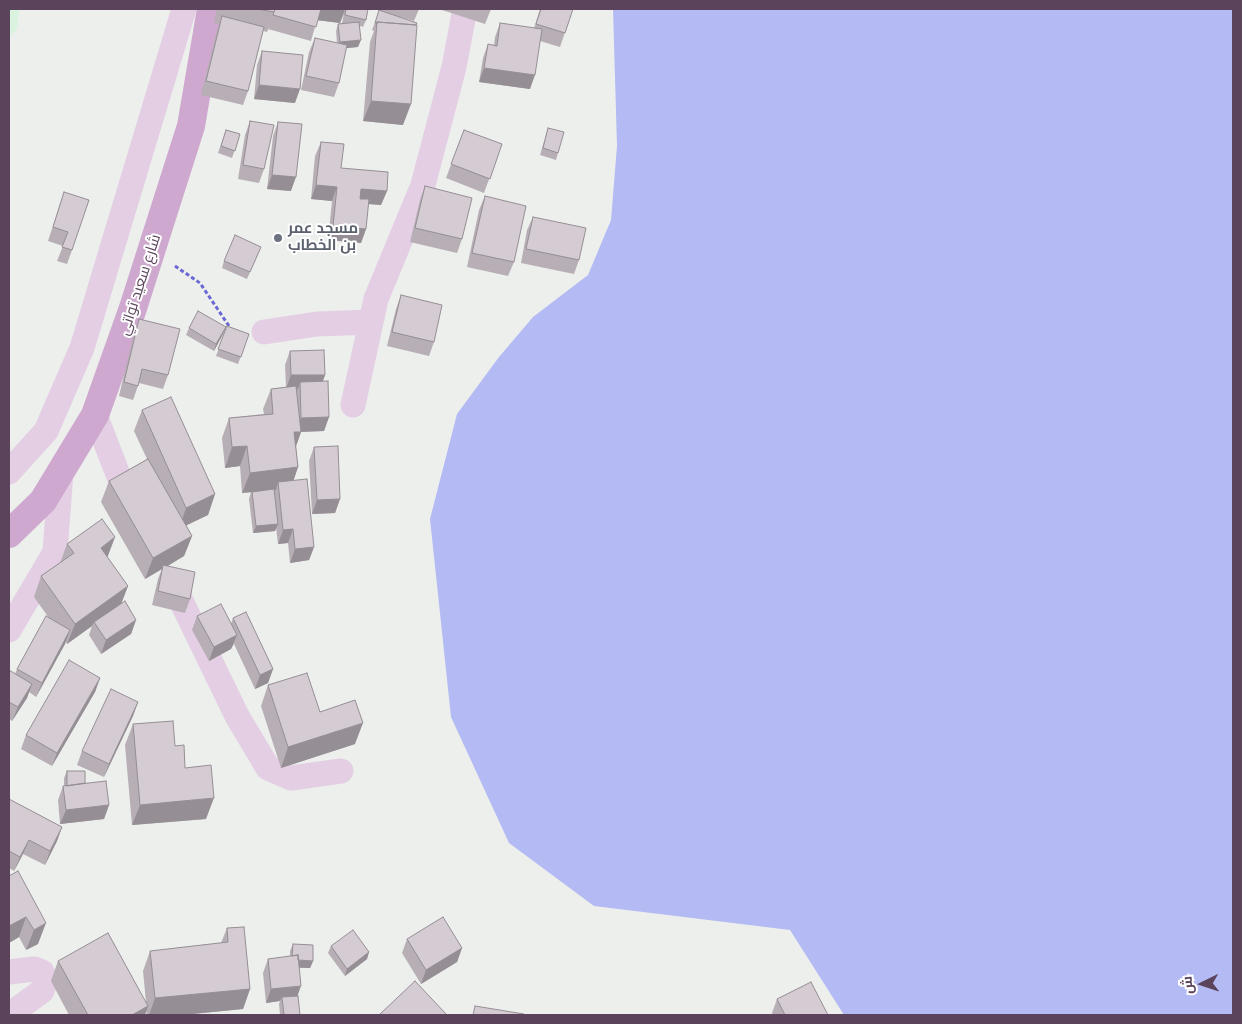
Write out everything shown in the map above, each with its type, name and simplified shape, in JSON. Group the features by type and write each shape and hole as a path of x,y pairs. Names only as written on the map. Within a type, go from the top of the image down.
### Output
{"main road":[{"name":"شارع سعيد تواتي","path":"9,534 43,501 95,415 191,126 211,9"}],"street":[{"path":"9,472 46,431 82,348 184,9"},
{"path":"353,405 376,299 423,185 454,67 465,9"},
{"path":"264,332 317,324 371,322"},
{"path":"95,415 132,509 142,527"},
{"path":"9,630 55,552 61,472"},
{"path":"162,561 238,716 268,768 292,778 341,771"},
{"path":"9,972 34,969 42,972 46,980 42,991 9,1015"}],"path":[{"path":"151,251 200,283 234,334 264,332"}],"shaded area":[{"path":"613,9 1233,9 1233,1015 844,1015 790,930 594,906 509,843 451,717 430,519 457,414 499,357 533,317 588,275 611,220 617,146"}],"sand":[{"path":"9,9 19,9 17,29 9,37"}],"building":[{"path":"257,9 275,9 274,12"},
{"path":"275,9 321,9 316,27 273,15"},
{"path":"346,9 368,9 366,20 345,15"},
{"path":"541,9 573,9 565,33 536,24"},
{"path":"379,10 417,23 416,25 377,22 377,24 375,23"},
{"path":"222,16 264,27 248,91 206,81"},
{"path":"359,22 361,40 340,42 338,24"},
{"path":"377,22 417,25 411,104 371,101"},
{"path":"500,23 542,29 535,75 484,68 488,44 497,46"},
{"path":"315,38 347,45 339,83 306,76"},
{"path":"262,51 303,55 300,89 259,85"},
{"path":"250,121 274,125 264,169 243,165"},
{"path":"278,122 302,124 296,177 272,175"},
{"path":"548,128 564,132 558,153 543,148"},
{"path":"226,130 240,134 235,151 221,146"},
{"path":"464,130 502,144 490,179 451,164"},
{"path":"321,142 344,144 341,168 388,172 387,191 361,189 360,199 369,199 366,229 333,226 337,187 316,185"},
{"path":"425,186 472,198 462,239 415,228"},
{"path":"64,192 89,200 72,250 62,247 68,232 53,227"},
{"path":"485,196 526,206 514,262 472,253"},
{"path":"533,217 586,228 579,260 526,249"},
{"path":"235,235 261,247 250,272 224,261"},
{"path":"401,295 442,305 434,342 392,332"},
{"path":"198,311 226,327 216,344 189,328"},
{"path":"139,319 180,329 168,375 142,369 138,386 124,382"},
{"path":"227,326 249,334 241,357 218,349"},
{"path":"324,350 325,375 291,375 290,351"},
{"path":"328,381 329,417 301,418 300,382"},
{"path":"296,386 301,432 294,432 298,467 250,473 247,446 232,447 229,418 273,414 271,389"},
{"path":"171,397 215,494 186,508 142,410"},
{"path":"338,446 340,499 317,500 314,447"},
{"path":"148,459 192,536 153,558 109,481"},
{"path":"307,479 314,547 295,549 293,529 283,530 278,482"},
{"path":"274,489 278,524 256,526 252,492"},
{"path":"102,519 115,537 101,548 128,586 75,624 41,576 74,553 67,544"},
{"path":"163,565 195,572 190,599 158,591"},
{"path":"125,601 136,620 106,640 94,622"},
{"path":"221,604 237,635 214,647 197,616"},
{"path":"246,612 273,669 260,675 233,618"},
{"path":"46,616 70,630 42,683 17,669"},
{"path":"69,660 100,678 57,753 26,735"},
{"path":"9,670 32,684 18,707 9,702"},
{"path":"307,673 320,712 355,700 363,723 288,747 268,685"},
{"path":"111,689 138,702 109,764 82,751"},
{"path":"173,721 175,746 184,745 185,768 211,765 214,798 140,805 133,724"},
{"path":"67,771 85,771 85,783 67,786"},
{"path":"106,781 109,805 66,810 63,786"},
{"path":"9,799 62,827 50,851 29,840 20,857 9,851"},
{"path":"18,871 46,923 34,930 26,917 9,926 9,876"},
{"path":"443,917 462,948 426,970 407,939"},
{"path":"244,927 250,989 155,998 150,951 228,942 227,928"},
{"path":"353,930 369,952 347,969 331,946"},
{"path":"108,933 148,1006 132,1015 88,1015 58,961"},
{"path":"293,944 313,945 313,961 298,960 298,955 292,956"},
{"path":"298,955 301,986 271,989 268,959"},
{"path":"415,981 447,1015 379,1015"},
{"path":"811,982 828,1015 785,1015 777,999"},
{"path":"298,996 300,1015 284,1015 282,997"},
{"path":"475,1006 524,1014 473,1015"}],"place":[{"name":"مسجد عمر بن الخطاب","path":"278,238"}]}
